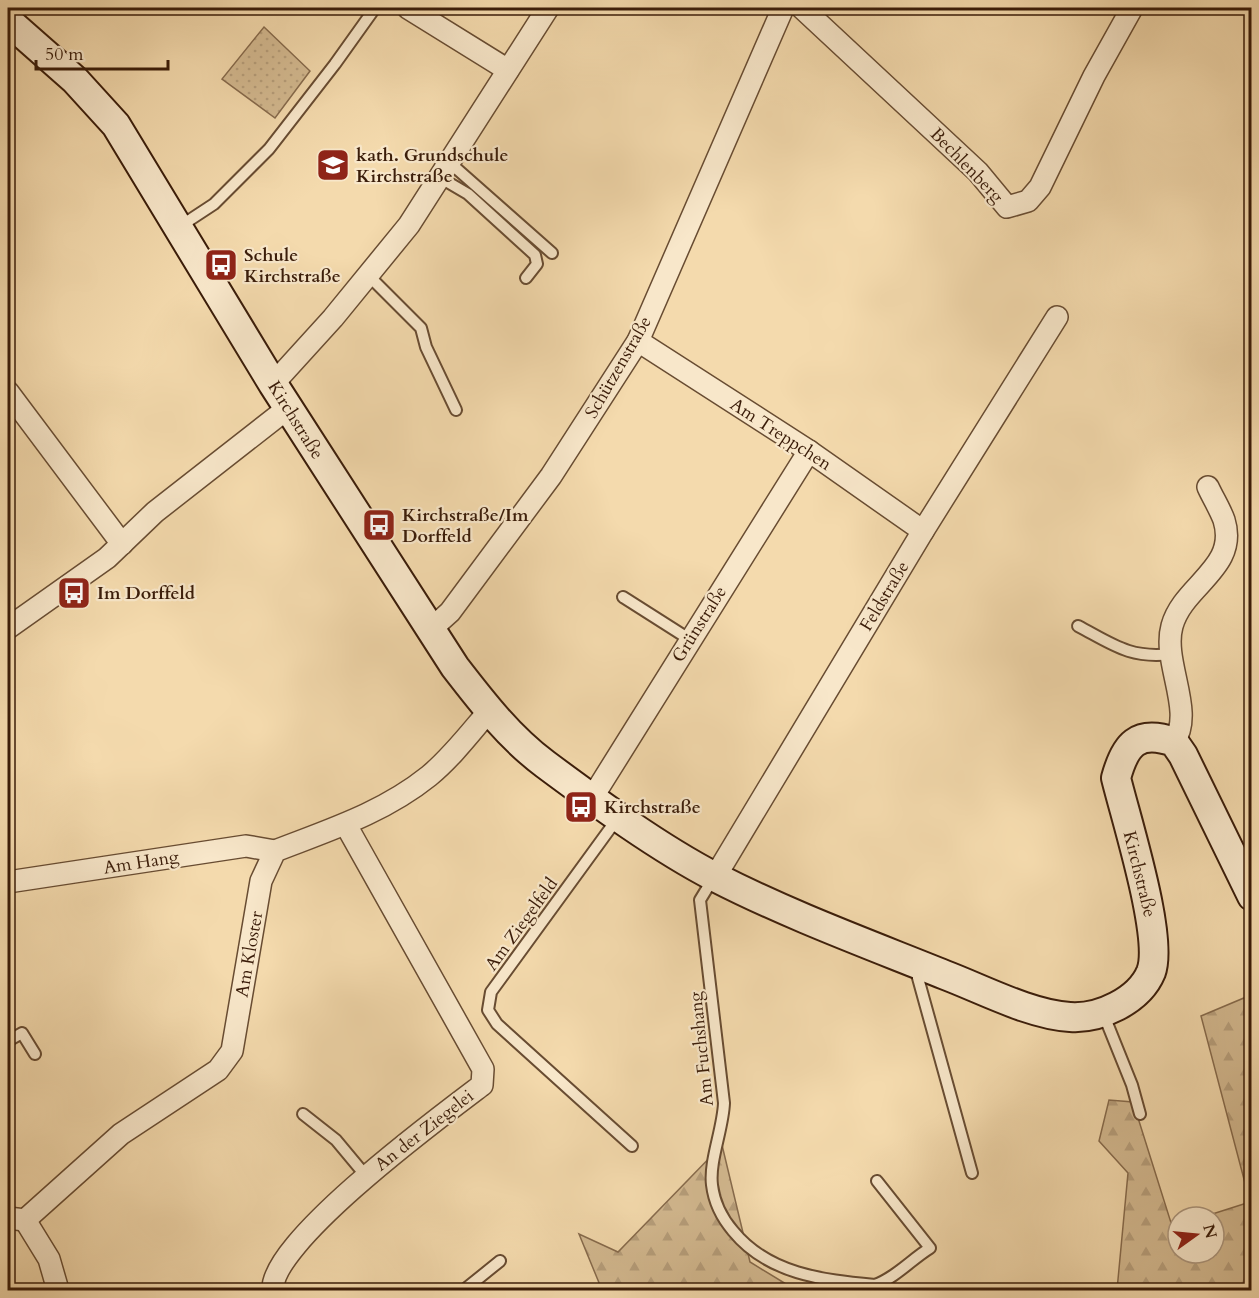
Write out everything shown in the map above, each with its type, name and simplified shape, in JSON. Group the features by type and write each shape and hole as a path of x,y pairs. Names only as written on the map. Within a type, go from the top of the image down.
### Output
{"street":[{"path":"408,8 508,70"},
{"path":"273,384 369,276 410,225 548,8"},
{"name":"Schützenstraße","path":"430,630 450,612 551,476 638,341 783,8"},
{"name":"Bechlenberg","path":"802,8 978,172 1007,207 1028,201 1040,187 1132,8"},
{"name":"Kirchstraße","path":"8,21 75,80 116,125 288,408 430,630 489,711 543,762 592,798 715,877 922,966 1042,1011 1070,1017 1103,1012 1125,1002 1145,982 1155,953 1152,925 1116,778 1120,763 1132,742 1146,738 1174,742"},
{"name":"Feldstraße","path":"715,877 923,531 1057,317"},
{"name":"Am Treppchen","path":"638,341 809,451 923,531"},
{"path":"8,392 122,544"},
{"path":"8,628 107,558 154,512 288,408"},
{"name":"Grünstraße","path":"592,798 689,639 809,451"},
{"path":"1208,487 1224,520 1227,540 1222,559 1185,598 1172,626 1171,654 1181,719 1180,732 1174,742 1184,755 1251,896"},
{"path":"275,851 346,825 405,794 430,775 489,711"},
{"name":"An der Ziegelei","path":"273,1290 276,1271 290,1252 366,1176 482,1085 483,1069 346,825"},
{"name":"Am Hang","path":"8,882 246,846 275,851"},
{"name":"Am Kloster","path":"58,1290 49,1259 16,1219 121,1134 218,1070 232,1051 261,881 275,851"}],"lane":[{"path":"179,227 214,204 268,149 335,64 375,8"},
{"path":"444,170 552,253"},
{"path":"444,170 535,255 537,264 526,278"},
{"path":"369,276 421,328 426,347 456,410"},
{"path":"623,597 689,639"},
{"path":"1077,626 1130,653 1148,657 1171,654"},
{"name":"Am Ziegelfeld","path":"619,816 491,992 488,1010 497,1024 632,1146"},
{"name":"Am Fuchshang","path":"715,877 700,900 724,1103 724,1122 711,1183 720,1211 744,1245 766,1260 813,1277 875,1285 884,1282 909,1260 930,1248 877,1181"},
{"path":"922,966 918,978 972,1173"},
{"path":"1103,1012 1140,1114"},
{"path":"8,1041 22,1033 35,1054"},
{"path":"303,1114 336,1140 366,1176"},
{"path":"464,1290 500,1261"}],"green space":[{"path":"264,27 310,71 275,118 222,79"},
{"path":"1251,995 1251,1290 1117,1290 1128,1173 1099,1141 1109,1100 1133,1102 1166,1207 1166,1265 1226,1265 1226,1210 1250,1202 1201,1016"},
{"path":"722,1145 750,1262 796,1290 602,1290 579,1234 618,1252"}],"place":[{"name":"kath. Grundschule Kirchstraße","path":"333,165"},
{"name":"Schule Kirchstraße","path":"221,265"},
{"name":"Kirchstraße/Im Dorffeld","path":"379,525"},
{"name":"Im Dorffeld","path":"74,593"},
{"name":"Kirchstraße","path":"581,807"}]}
